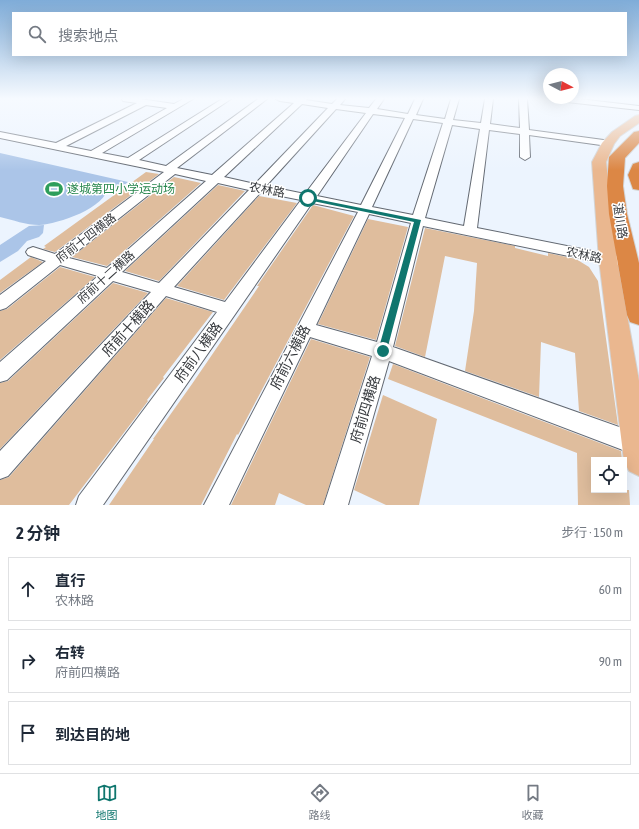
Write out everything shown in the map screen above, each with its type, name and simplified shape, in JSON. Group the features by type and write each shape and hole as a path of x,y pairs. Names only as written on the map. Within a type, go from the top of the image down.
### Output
{"highway":[{"name":"湛川路","path":"639,135 617,157 615,186 618,214 618,262 639,315"},
{"path":"639,168 636,175 639,185"}],"main road":[{"path":"632,123 616,134 608,143 599,162 618,262 638,452"}],"street":[{"path":"56,147 104,123"},
{"path":"92,154 148,123"},
{"path":"129,162 190,123"},
{"name":"府前十四横路","path":"0,304 233,123"},
{"name":"府前十二横路","path":"0,374 277,123"},
{"name":"府前十横路","path":"0,468 162,290 320,123"},
{"name":"府前八横路","path":"88,505 363,123"},
{"name":"府前六横路","path":"216,505 365,210 407,123"},
{"name":"府前四横路","path":"336,505 383,351 418,220 448,123"},
{"path":"452,123 608,143"},
{"path":"470,231 486,123"},
{"path":"524,123 525,157"},
{"path":"0,142 6,136"},
{"name":"农林路","path":"6,136 213,180 418,220 618,262"},
{"path":"33,252 228,310"},
{"path":"305,329 383,351 638,452"}],"shaded area":[{"name":"遂城第四小学运动场","path":"0,153 128,182 119,189 108,186 106,194 91,208 69,218 58,222 39,225 24,223 0,217"},
{"path":"44,225 43,233 39,237 27,241 18,251 0,262 0,245 29,226"}],"building":[{"path":"146,172 159,174 55,252 43,249 46,247 44,246"},
{"path":"174,177 201,183 107,266 72,257"},
{"path":"218,185 245,191 159,281 125,271"},
{"path":"259,196 297,203 224,300 177,286"},
{"path":"313,205 354,216 238,435 237,434 201,505 109,505 259,286 257,286"},
{"path":"368,219 408,227 376,340 318,324"},
{"path":"425,228 515,246 515,248 548,256 548,253 576,259 589,267 598,281 618,425 579,411 575,353 541,342 539,397 465,371 474,311 477,263 445,256 425,357 395,346"},
{"path":"31,257 43,262 0,293 0,280"},
{"path":"60,267 95,277 0,360 0,311 7,309"},
{"path":"113,283 148,293 0,449 0,383 8,381"},
{"path":"166,298 213,312 163,377 164,378 147,400 148,401 69,505 0,505 0,480 9,477"},
{"path":"311,339 370,357 323,505 306,505 279,493 275,505 231,505"},
{"path":"393,364 621,451 622,457 591,457 591,493 627,493 627,490 629,490 630,505 578,505 577,453 388,379"},
{"path":"383,395 437,419 419,505 386,505 354,490"}],"place":[{"name":"遂城第四小学运动场","path":"54,189"}],"route":[{"path":"308,198 418,220 383,351"}]}
